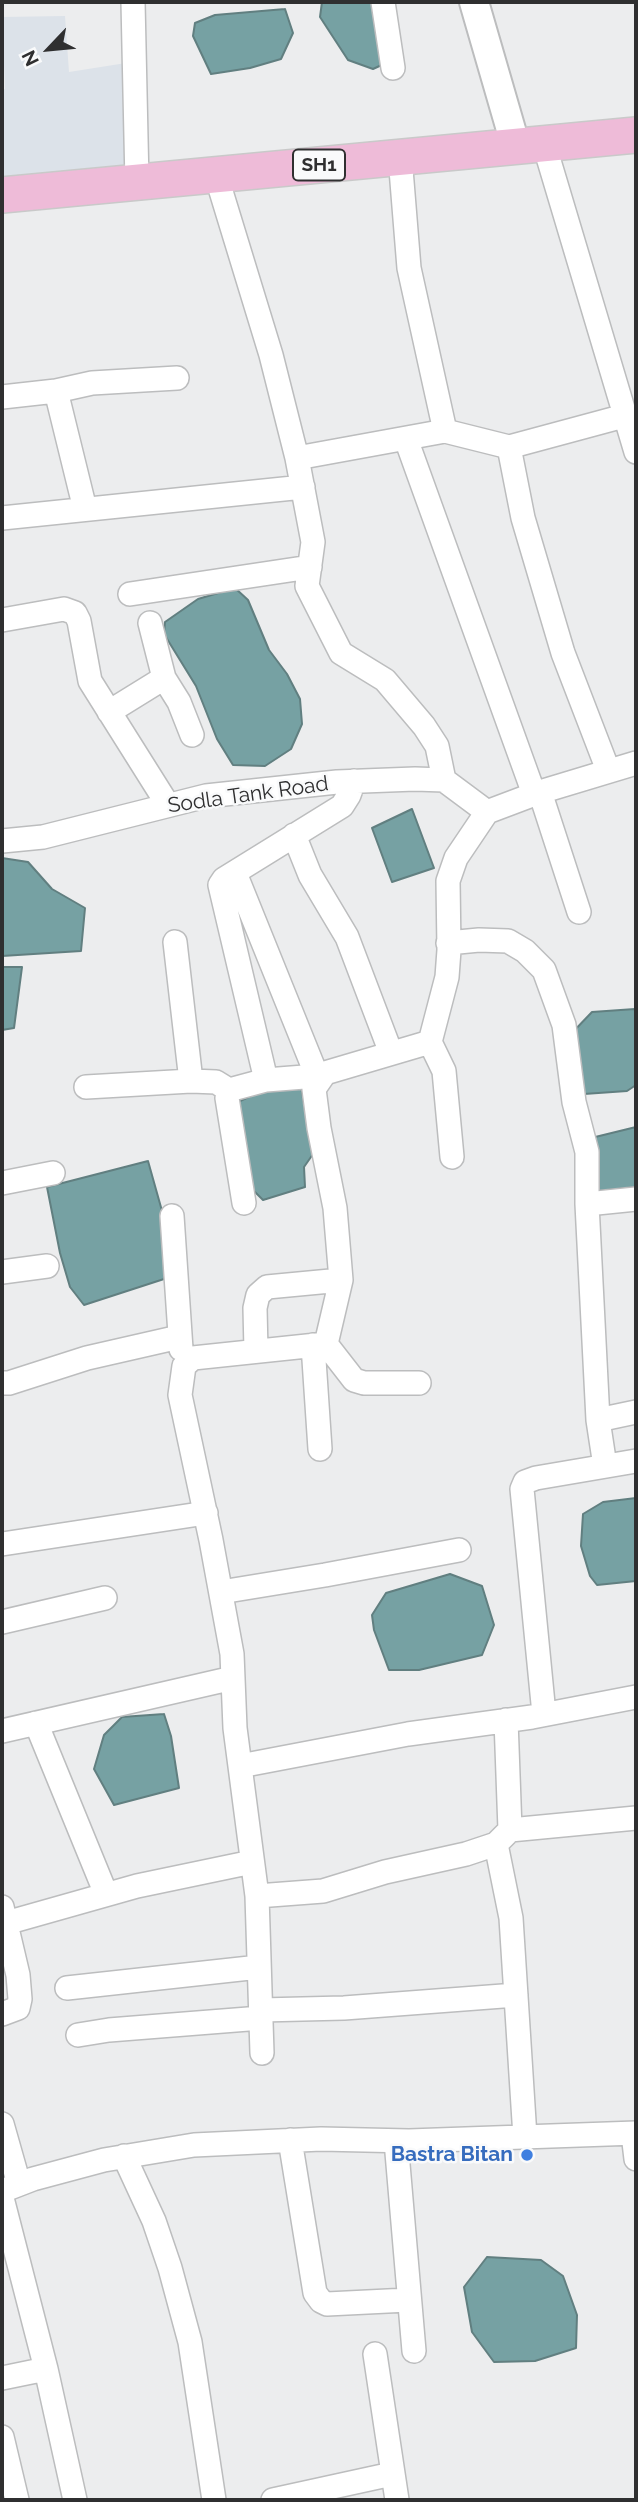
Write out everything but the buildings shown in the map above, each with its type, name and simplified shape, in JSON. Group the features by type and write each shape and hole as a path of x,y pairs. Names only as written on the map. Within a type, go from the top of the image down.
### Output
{"main road":[{"name":"SH1","path":"2,195 636,135"}],"street":[{"path":"132,2 137,184"},
{"path":"383,2 393,68"},
{"path":"474,2 530,145 636,452"},
{"path":"400,157 409,268 445,431"},
{"path":"216,175 271,355 297,457 313,542 307,586 341,653 384,680 407,705 437,746 444,780 487,812"},
{"path":"2,397 56,391 92,383 177,378"},
{"path":"56,391 85,509"},
{"path":"297,457 445,431 509,447 624,416"},
{"path":"406,439 579,912"},
{"path":"509,447 523,518 562,653 608,770"},
{"path":"2,518 303,487"},
{"path":"130,594 310,567"},
{"path":"2,620 64,609 75,613 79,621 90,681 168,805"},
{"path":"150,623 164,678 179,702 192,735"},
{"path":"109,712 164,678"},
{"path":"452,1157 444,1071 430,1042 447,978 448,881 456,858 487,812 537,793 636,763"},
{"name":"Sodla Tank Road","path":"2,841 43,837 206,796 354,781 444,780"},
{"path":"266,1080 220,885 224,879 342,806 354,781"},
{"path":"294,835 320,894 347,937 391,1054"},
{"path":"234,873 318,1078 314,1089 335,1208 341,1280 320,1344 320,1449"},
{"path":"448,943 509,941 525,951 544,971 564,1025 574,1102 587,1152 587,1204 598,1420 605,1466"},
{"path":"175,942 191,1081"},
{"path":"86,1087 191,1081 216,1082 229,1090 266,1080 318,1078 325,1073 430,1042"},
{"path":"229,1090 226,1098 244,1203"},
{"path":"2,1183 53,1173"},
{"path":"587,1204 636,1199"},
{"path":"173,1216 179,1337 184,1366 180,1395 232,1654 234,1728 257,1896 262,2053"},
{"path":"2,1272 47,1266"},
{"path":"256,1351 255,1308 258,1295 267,1287 341,1280"},
{"path":"2,1382 87,1358 179,1337"},
{"path":"184,1366 193,1358 320,1344"},
{"path":"320,1344 354,1380 364,1383 419,1383"},
{"path":"598,1420 636,1412"},
{"path":"544,1714 522,1489 525,1482 536,1478 636,1461"},
{"path":"2,1544 205,1513"},
{"path":"221,1591 459,1550"},
{"path":"2,1622 105,1598"},
{"path":"2,1731 233,1678"},
{"path":"240,1766 408,1734 636,1697"},
{"path":"506,1720 503,1837 525,2137"},
{"path":"36,1723 106,1895"},
{"path":"257,1896 323,1891 385,1872 466,1854 503,1837 636,1818"},
{"path":"2,2014 18,2008 20,1999 18,1975 5,1925 106,1895 252,1862"},
{"path":"67,1988 259,1967"},
{"path":"78,2035 261,2014 516,1995"},
{"path":"2,2124 8,2191 75,2500"},
{"path":"8,2191 92,2163 124,2156 194,2145 290,2140 396,2141 635,2133 636,2159"},
{"path":"290,2140 315,2294 327,2304 408,2300"},
{"path":"396,2141 414,2351"},
{"path":"124,2156 154,2221 174,2280 190,2342 214,2500"},
{"path":"375,2354 397,2500"},
{"path":"2,2378 46,2369"},
{"path":"2,2437 17,2500"},
{"path":"273,2500 330,2494 392,2474"}],"shaded area":[{"path":"65,16 69,72 126,63 126,171 2,180 2,90 5,89 2,17"}],"water":[{"path":"322,2 377,2 386,63 373,69 348,60 320,17"},
{"path":"285,9 293,33 281,59 250,68 211,74 193,36 195,23 215,15"},
{"path":"235,588 248,600 269,650 287,674 300,699 302,724 291,749 265,766 233,765 217,739 196,686 164,634 165,622 198,599"},
{"path":"412,809 434,868 392,882 372,828"},
{"path":"2,858 28,862 52,889 85,908 81,951 2,956"},
{"path":"2,967 22,967 14,1028 2,1030"},
{"path":"635,1009 636,1085 627,1091 584,1094 570,1035 592,1012"},
{"path":"300,1081 313,1154 304,1167 305,1187 263,1200 249,1186 238,1102 270,1087"},
{"path":"636,1127 636,1187 589,1192 583,1140"},
{"path":"148,1161 164,1218 164,1279 84,1305 70,1287 60,1253 47,1187"},
{"path":"636,1498 636,1581 597,1585 590,1576 581,1546 583,1514 603,1502"},
{"path":"450,1574 482,1586 494,1625 482,1655 419,1670 389,1670 374,1630 372,1615 386,1593"},
{"path":"164,1714 171,1736 179,1788 114,1805 94,1769 104,1735 122,1717"},
{"path":"487,2257 541,2260 563,2276 577,2315 576,2348 535,2361 494,2362 472,2332 464,2287"}],"place":[{"name":"Bastra Bitan","path":"527,2155"}]}
